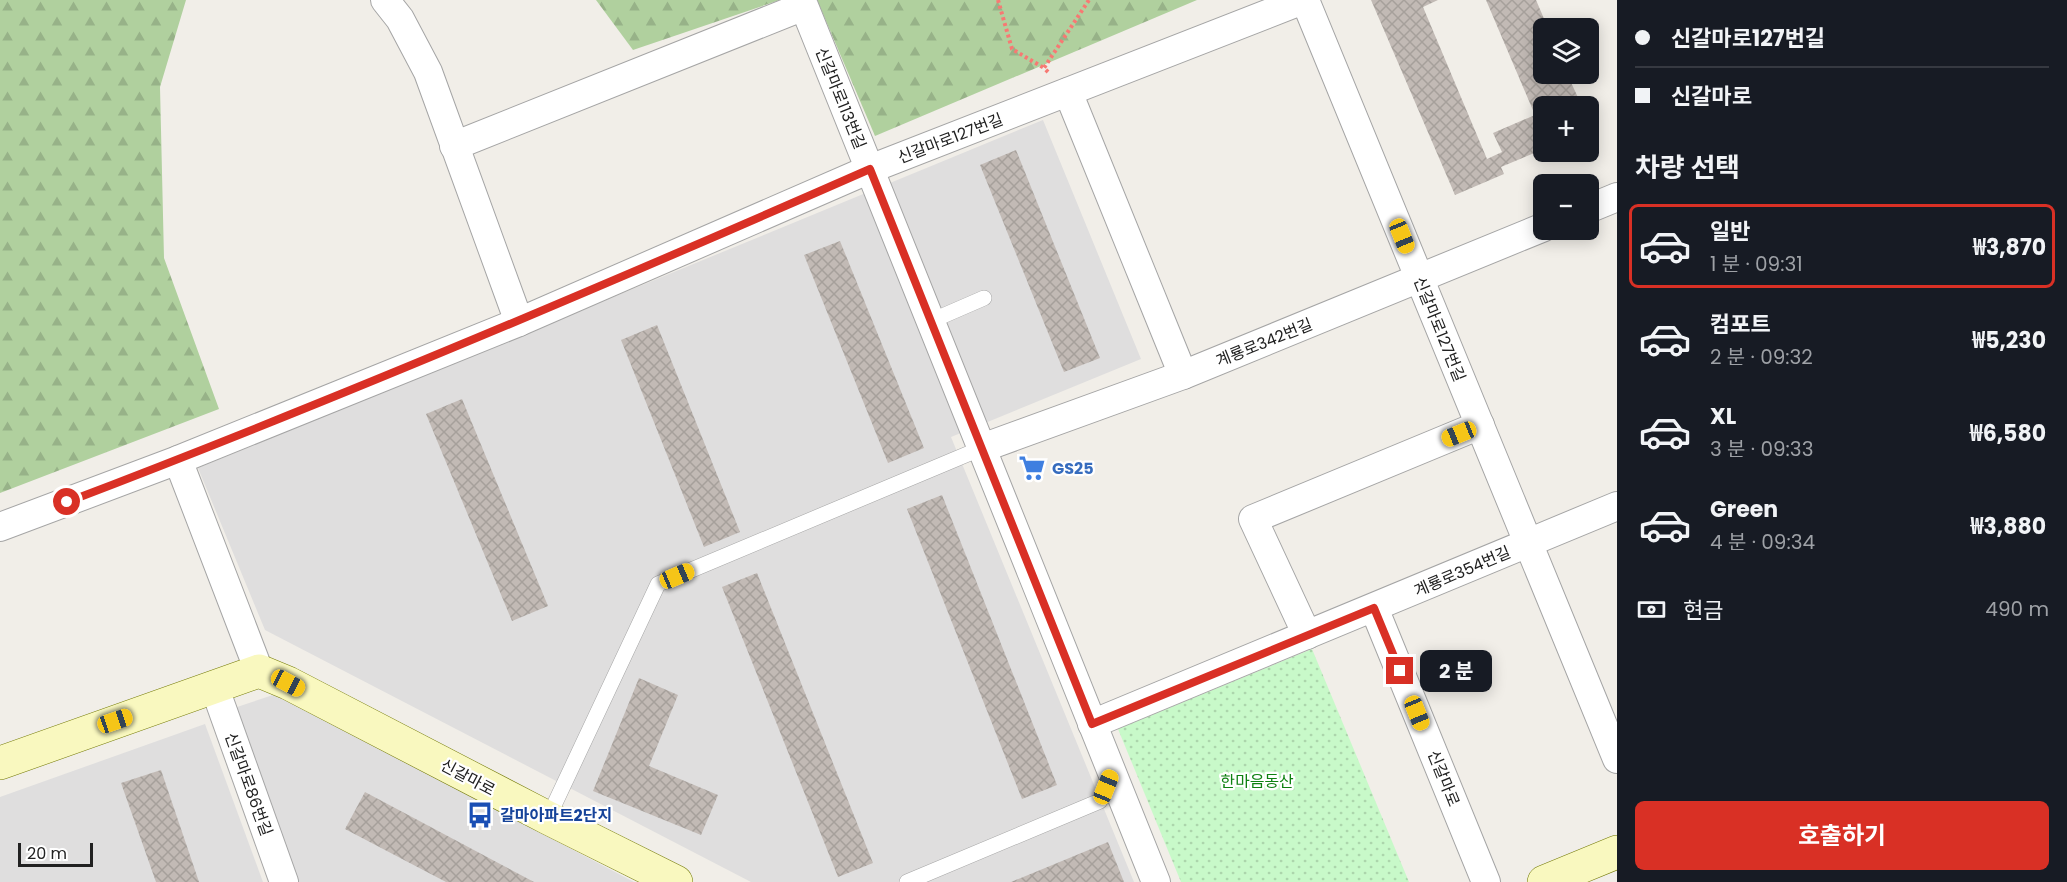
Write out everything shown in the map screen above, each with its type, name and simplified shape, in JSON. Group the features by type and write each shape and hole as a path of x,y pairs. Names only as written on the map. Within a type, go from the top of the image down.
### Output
{"street":[{"path":"385,0 400,19 428,72 519,322"},
{"name":"신갈마로127번길","path":"0,527 178,460 519,322 870,169 1304,0 1617,759"},
{"name":"신갈마로113번길","path":"454,146 804,6 1156,882"},
{"path":"1068,92 1183,375"},
{"name":"계룡로342번길","path":"982,448 1183,375 1533,232"},
{"path":"1307,635 1253,519 1480,425"},
{"path":"0,763 260,671 178,460"},
{"name":"계룡로354번길","path":"1092,724 1617,506"},
{"name":"신갈마로","path":"1374,608 1486,882"},
{"name":"신갈마로","path":"260,671 288,683 676,882"},
{"name":"신갈마로86번길","path":"214,686 284,882"},
{"path":"1544,882 1617,852"}],"lane":[{"path":"931,321 984,298"},
{"path":"548,818 658,584 982,448"},
{"path":"907,882 1100,801 1112,772"}],"path":[{"path":"998,0 1012,49 1044,68 1068,92"},
{"path":"1044,68 1089,0"}],"shaded area":[{"path":"1043,120 1141,359 951,437 1134,882 751,882 265,630 198,468"},
{"path":"276,694 634,882 298,882 234,708"},
{"path":"205,724 263,882 0,882 0,797"}],"green space":[{"path":"0,0 186,0 160,87 164,258 219,409 0,493"},
{"path":"596,0 780,0 633,50"},
{"path":"817,0 1197,0 875,136"},
{"name":"한마음동산","path":"1312,649 1409,882 1181,882 1118,729"}],"building":[{"path":"1371,0 1438,0 1423,7 1487,159 1502,152 1493,133 1533,116 1533,154 1501,167 1504,174 1455,195"},
{"path":"1486,0 1536,0 1544,18 1533,18 1533,84 1572,84 1577,96 1533,96 1533,110"},
{"path":"1016,150 1100,358 1064,372 980,165"},
{"path":"840,241 924,448 888,463 804,255"},
{"path":"657,325 740,532 704,547 621,340"},
{"path":"462,399 548,606 512,621 426,414"},
{"path":"942,495 1057,785 1022,799 907,509"},
{"path":"757,573 873,863 838,877 722,587"},
{"path":"639,678 678,695 649,766 718,795 701,835 593,791"},
{"path":"161,770 199,882 156,882 121,783"},
{"path":"365,792 534,882 446,882 345,829"},
{"path":"1108,842 1124,882 1011,882"}],"place":[{"name":"GS25","path":"1032,468"},
{"name":"갈마아파트2단지","path":"480,815"}],"route":[{"path":"67,502 178,460 519,322 870,169 1092,724 1374,608 1400,671"}]}
